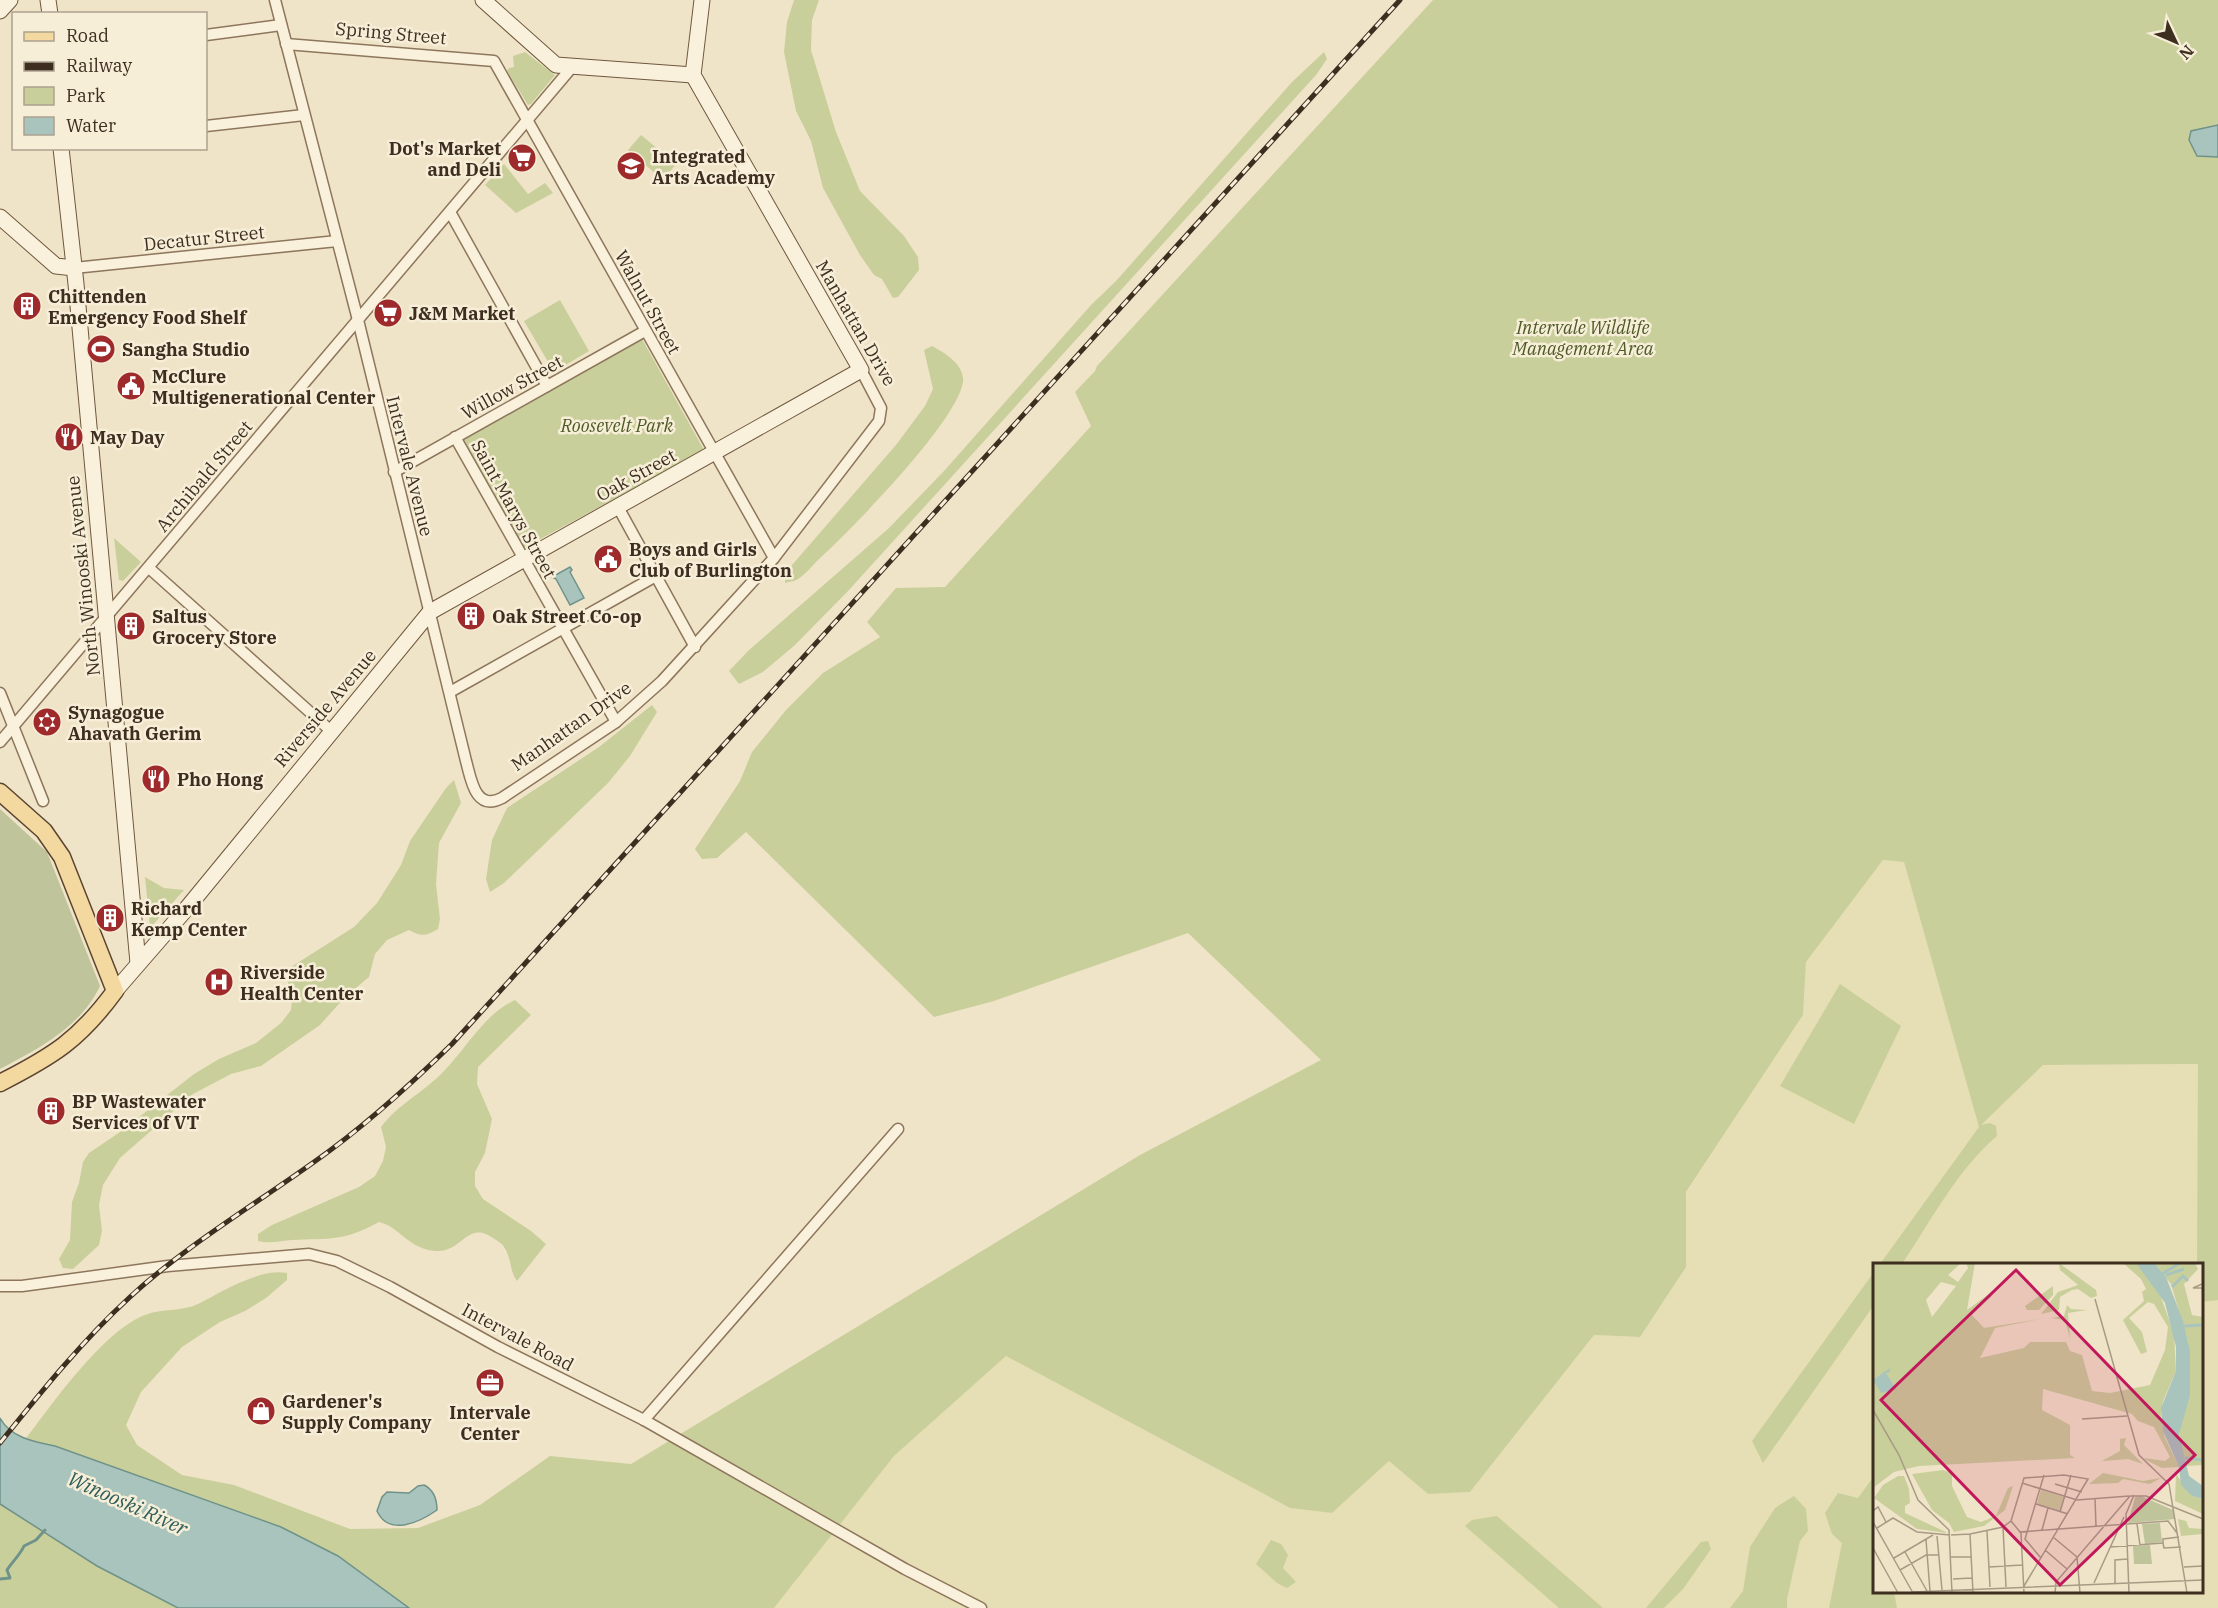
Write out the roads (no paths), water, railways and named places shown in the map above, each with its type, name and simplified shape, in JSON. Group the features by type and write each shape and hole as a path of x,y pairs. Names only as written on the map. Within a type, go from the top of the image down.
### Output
{"main road":[{"path":"0,792 44,831 62,857 115,991"},
{"name":"Riverside Avenue","path":"0,1083 65,1046 88,1025 115,991"}],"street":[{"path":"0,11 10,0"},
{"name":"Intervale Avenue","path":"275,0 358,320 393,472 473,786 482,799"},
{"path":"483,0 556,65 693,75 702,0"},
{"path":"207,35 281,25"},
{"name":"Spring Street","path":"286,44 494,61"},
{"name":"Walnut Street","path":"494,61 774,558"},
{"name":"Archibald Street","path":"0,742 573,66"},
{"name":"Manhattan Drive","path":"482,799 489,802 502,798 616,722 650,693 774,558 879,420 882,412 861,370 693,75"},
{"path":"207,126 304,115"},
{"name":"North Winooski Avenue","path":"61,150 138,963"},
{"path":"450,212 548,386"},
{"path":"0,217 56,266 74,268"},
{"name":"Decatur Street","path":"74,268 337,241"},
{"name":"Willow Street","path":"393,472 645,331"},
{"name":"Oak Street","path":"430,612 861,370"},
{"name":"Saint Marys Street","path":"455,437 616,722"},
{"path":"618,507 694,647"},
{"path":"149,568 331,731"},
{"path":"450,692 656,576"},
{"name":"Riverside Avenue","path":"115,991 187,908 430,612"},
{"path":"0,693 43,801"},
{"path":"644,1420 898,1129"},
{"name":"Intervale Road","path":"0,1286 22,1286 168,1266 309,1254 337,1261 368,1275 498,1347 644,1420 905,1569 981,1608"}],"water":[{"path":"2218,125 2218,157 2197,156 2189,140 2191,131"},
{"path":"570,567 572,570 570,572 584,598 570,605 556,579 552,577"},
{"name":"Winooski River","path":"0,1418 10,1430 24,1438 55,1446 281,1527 338,1556 409,1608 178,1608 97,1566 0,1504"},
{"path":"424,1485 434,1495 437,1510 405,1525 389,1524 382,1519 377,1511 382,1497 387,1492 409,1493 418,1486"}],"waterway":[{"path":"0,1579 10,1578 7,1570 24,1546 36,1540 45,1530"}],"railway":[{"path":"0,1443 46,1386 130,1297 196,1244 351,1135 403,1091 452,1044 1400,0"}],"place":[{"name":"Dot's Market and Deli","path":"522,158"},
{"name":"Integrated Arts Academy","path":"631,166"},
{"name":"Chittenden Emergency Food Shelf","path":"27,306"},
{"name":"J&M Market","path":"388,313"},
{"name":"Sangha Studio","path":"101,349"},
{"name":"McClure Multigenerational Center","path":"131,386"},
{"name":"May Day","path":"69,437"},
{"name":"Boys and Girls Club of Burlington","path":"608,559"},
{"name":"Oak Street Co-op","path":"471,616"},
{"name":"Saltus Grocery Store","path":"131,626"},
{"name":"Synagogue Ahavath Gerim","path":"47,722"},
{"name":"Pho Hong","path":"156,779"},
{"name":"Richard Kemp Center","path":"110,918"},
{"name":"Riverside Health Center","path":"219,982"},
{"name":"BP Wastewater Services of VT","path":"51,1111"},
{"name":"Intervale Center","path":"490,1383"},
{"name":"Gardener's Supply Company","path":"261,1411"}],"park label":[{"name":"Intervale Wildlife Management Area","path":"1583,337"},
{"name":"Roosevelt Park","path":"617,425"}]}
